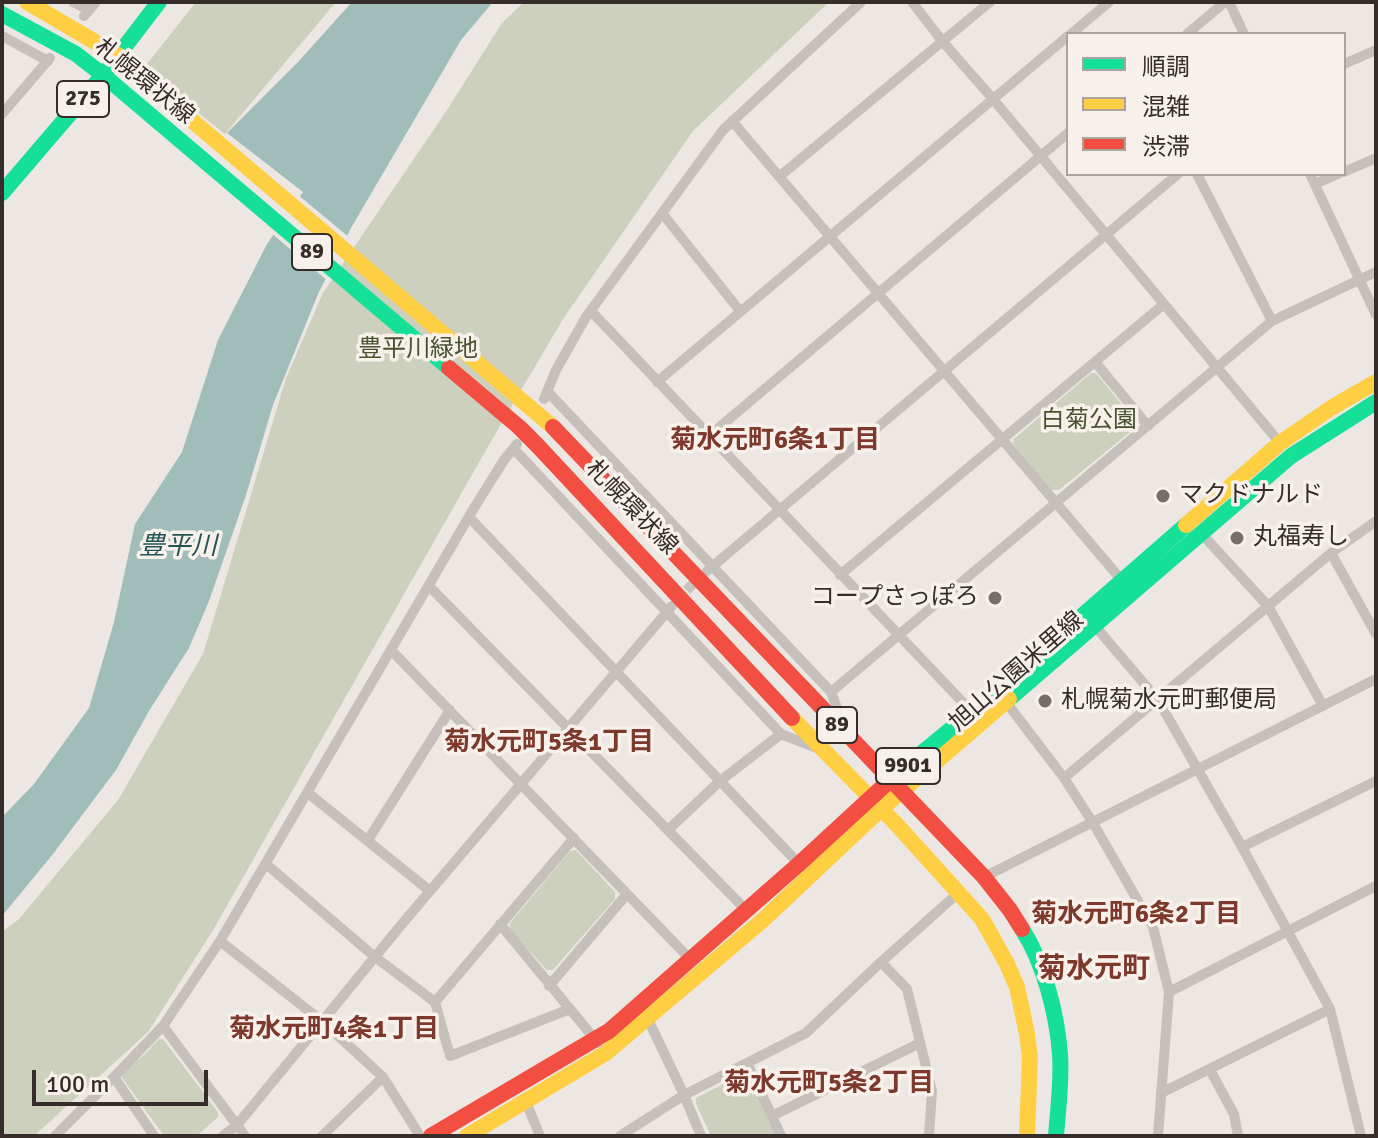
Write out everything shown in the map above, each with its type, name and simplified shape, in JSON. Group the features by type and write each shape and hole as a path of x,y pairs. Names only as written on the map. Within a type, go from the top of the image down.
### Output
{"main road":[{"name":"札幌環状線","path":"27,2 119,56 550,424 984,877 1028,938 1053,1008 1060,1054 1056,1136"},
{"name":"275","path":"2,193 119,56 159,2"},
{"name":"札幌環状線","path":"2,14 76,54 103,75 537,445 822,750 940,871 982,919 1017,987 1030,1057 1027,1136"},
{"name":"旭山公園米里線","path":"896,785 1006,702 1095,626 1127,587 1280,443 1376,382"},
{"name":"旭山公園米里線","path":"643,1012 691,960 799,864 896,785 972,712 1127,587 1201,533 1291,456 1376,402"},
{"name":"旭山公園米里線","path":"467,1136 526,1102 763,920 875,803"},
{"name":"旭山公園米里線","path":"431,1136 601,1047"}],"street":[{"path":"73,2 89,9"},
{"path":"847,736 831,692 709,569 546,395 556,370 591,311 723,130 861,2"},
{"path":"912,2 1280,443"},
{"path":"780,176 990,2"},
{"path":"1074,32 1109,2"},
{"path":"1190,32 1227,2 1243,32"},
{"path":"2,36 49,59 2,114"},
{"path":"657,382 1066,38"},
{"path":"1346,63 1376,50"},
{"path":"732,121 1127,587"},
{"path":"709,436 1066,135"},
{"path":"1346,171 1376,158"},
{"path":"709,569 1176,176"},
{"path":"1198,176 1272,321"},
{"path":"1313,179 1376,315"},
{"path":"662,213 740,311"},
{"path":"831,692 1272,321 1376,272"},
{"path":"840,575 1164,304"},
{"path":"591,311 972,712"},
{"path":"1095,362 1148,426"},
{"path":"56,1136 163,1026 220,941 469,517 515,446 669,608 781,734 822,750"},
{"path":"469,517 799,864"},
{"path":"1064,778 1331,553 1376,521"},
{"path":"1201,533 1268,606 1323,706"},
{"path":"1331,553 1376,634"},
{"path":"429,586 746,910"},
{"path":"223,1136 237,1125 669,608"},
{"path":"1095,626 1158,700 1330,1009 1361,1136"},
{"path":"391,650 691,960"},
{"path":"984,877 1376,679"},
{"path":"1006,702 1064,778 1153,927 1169,992 1158,1136"},
{"path":"368,840 450,710"},
{"path":"668,830 720,781 781,734"},
{"path":"1242,847 1376,781"},
{"path":"308,793 430,891"},
{"path":"435,1002 574,838"},
{"path":"266,864 375,957 435,1002 450,1056 570,1009"},
{"path":"1169,992 1376,886"},
{"path":"549,986 627,894"},
{"path":"620,1136 684,1095 806,1033 957,894"},
{"path":"500,924 601,1047"},
{"path":"220,941 323,1022 383,1077 420,1136"},
{"path":"881,962 907,989 932,1091 929,1136"},
{"path":"1161,1093 1330,1009"},
{"path":"643,1012 701,1136"},
{"path":"163,1026 245,1136"},
{"path":"772,1116 920,1043"},
{"path":"747,1063 781,1136"},
{"path":"1210,1070 1234,1114 1238,1136"},
{"path":"114,1077 154,1136"},
{"path":"322,1136 383,1077"},
{"path":"526,1102 540,1136"}],"green space":[{"path":"196,2 336,2 225,134 143,69"},
{"name":"豊平川緑地","path":"524,2 829,2 693,131 563,319 212,932 148,1032 34,1136 2,1136 2,932 19,919 118,800 203,654 286,378 323,293 502,23"},
{"name":"白菊公園","path":"1091,373 1096,373 1135,421 1135,428 1059,490 1051,490 1013,444 1014,439"},
{"path":"576,850 615,892 615,899 553,970 547,970 510,930 510,923 570,851"},
{"path":"159,1039 163,1039 218,1112 218,1117 197,1136 164,1136 120,1075"},
{"path":"745,1073 749,1075 776,1136 711,1136 696,1098"}],"water":[{"name":"豊平川","path":"352,2 493,2 461,40 351,228 318,294 273,405 246,495 189,648 116,770 2,916 2,817 34,784 89,708 114,622 135,524 182,452 218,340 267,244 303,192 227,133"}],"pier":[{"path":"297,194 350,238 329,282 270,232"}],"tunnel":[{"path":"676,601 701,576"}],"traffic: fast":[{"path":"2,193 103,75 159,2"},
{"path":"2,14 76,54 103,75 449,368"},
{"path":"1009,699 1291,456 1376,402"},
{"path":"900,771 1186,525"},
{"path":"1022,929 1043,973 1056,1022 1060,1054 1056,1136"}],"traffic: slow":[{"path":"27,2 119,56 553,427"},
{"path":"1186,525 1280,443 1376,382"},
{"path":"467,1136 606,1053 763,920 881,809 1009,699"},
{"path":"792,718 898,826 982,919 1017,987 1027,1034 1030,1057 1027,1136"}],"traffic: jam":[{"path":"449,368 537,445 792,718"},
{"path":"553,427 984,877 1022,929"},
{"path":"431,1136 609,1031 900,771"}],"place":[{"name":"マクドナルド","path":"1163,496"},
{"name":"丸福寿し","path":"1237,538"},
{"name":"コープさっぽろ","path":"995,598"},
{"name":"札幌菊水元町郵便局","path":"1045,701"}],"district":[{"name":"菊水元町6条1丁目","path":"775,441"},
{"name":"菊水元町5条1丁目","path":"549,743"},
{"name":"菊水元町6条2丁目","path":"1136,915"},
{"name":"菊水元町","path":"1094,970"},
{"name":"菊水元町4条1丁目","path":"334,1030"},
{"name":"菊水元町5条2丁目","path":"829,1084"}]}
